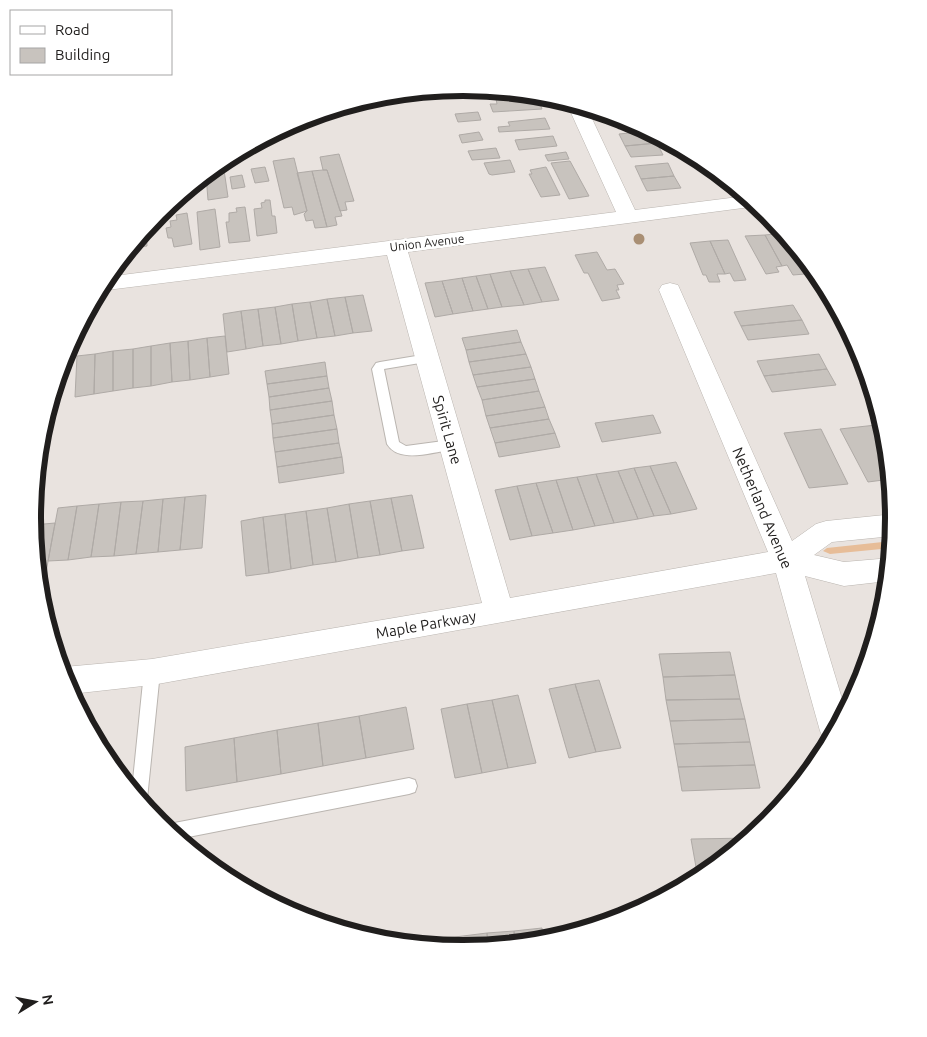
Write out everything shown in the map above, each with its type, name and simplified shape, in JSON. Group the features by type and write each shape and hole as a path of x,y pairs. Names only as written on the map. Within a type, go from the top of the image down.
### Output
{"street":[{"path":"580,113 617,196 628,216"},
{"name":"Union Avenue","path":"112,285 743,202"},
{"name":"Spirit Lane","path":"396,247 499,612"},
{"name":"Netherland Avenue","path":"670,290 786,560 833,722"},
{"name":"Maple Parkway","path":"786,560 826,532 886,526"},
{"name":"Maple Parkway","path":"73,680 152,672 786,560 844,574 882,570"}],"lane":[{"path":"428,358 387,364 380,366 378,369 393,444 399,450 406,451 452,445"},
{"path":"140,790 152,672"},
{"path":"179,830 409,786"}],"shaded area":[{"path":"885,542 885,549 830,554 823,551 827,548"}],"building":[{"path":"496,99 540,103 542,109 493,112 490,104 497,104"},
{"path":"478,112 481,120 458,122 455,114"},
{"path":"545,118 550,129 499,132 498,127 510,126 508,122"},
{"path":"616,125 626,128 618,129"},
{"path":"479,132 483,140 462,143 459,135"},
{"path":"634,132 656,143 625,146 619,134"},
{"path":"553,136 557,146 519,150 515,140"},
{"path":"656,143 663,155 631,157 625,146"},
{"path":"496,148 500,158 472,160 468,151"},
{"path":"566,152 569,159 548,161 545,155"},
{"path":"339,154 354,201 345,202 347,210 340,211 327,170 323,170 320,157"},
{"path":"294,158 307,211 294,215 292,207 284,208 273,161"},
{"path":"510,160 515,172 492,175 489,174 484,163"},
{"path":"570,161 589,196 569,199 551,163"},
{"path":"668,163 674,176 641,179 635,166"},
{"path":"265,167 269,181 255,183 251,169"},
{"path":"546,167 560,195 541,197 529,174 532,174 530,170"},
{"path":"327,170 342,216 335,217 337,225 327,227 312,171"},
{"path":"224,171 228,197 208,200 207,183"},
{"path":"312,171 327,227 315,228 313,220 306,221 304,214 307,211 297,173"},
{"path":"242,175 245,187 232,189 230,177"},
{"path":"674,176 681,188 647,191 641,179"},
{"path":"265,200 270,200 272,216 275,216 277,233 257,236 254,209 262,208 261,203 265,202"},
{"path":"245,207 250,241 229,243 226,222 229,222 229,213 237,212 236,208"},
{"path":"215,209 220,247 200,250 197,212"},
{"path":"187,213 192,244 174,247 172,238 168,238 166,228 171,227 170,221 177,220 176,215"},
{"path":"775,234 798,261 805,274 793,275 787,265 782,266 765,235"},
{"path":"765,235 782,266 776,267 779,272 766,274 745,236"},
{"path":"147,239 147,246 140,247"},
{"path":"728,240 746,280 734,281 730,273 725,274 710,241"},
{"path":"710,241 725,274 717,274 720,282 709,282 706,275 703,275 690,243"},
{"path":"597,252 607,270 615,269 624,284 617,285 619,290 616,290 620,298 602,301 588,273 584,273 575,255"},
{"path":"545,267 559,300 542,302 528,269"},
{"path":"528,269 542,302 524,305 510,271"},
{"path":"510,271 524,305 502,307 490,274"},
{"path":"490,274 502,307 488,309 476,276"},
{"path":"476,276 488,309 473,311 462,278"},
{"path":"462,278 473,311 453,314 442,281"},
{"path":"442,281 453,314 435,317 425,283"},
{"path":"363,295 372,331 353,333 345,297"},
{"path":"345,297 353,333 335,336 327,299"},
{"path":"327,299 335,336 317,338 310,302"},
{"path":"310,302 317,338 298,341 292,304"},
{"path":"292,304 298,341 281,344 275,307"},
{"path":"793,305 802,320 741,326 734,312"},
{"path":"275,307 281,344 263,346 258,309"},
{"path":"258,309 263,346 246,349 241,311"},
{"path":"241,311 246,349 227,352 223,314"},
{"path":"802,320 809,334 748,340 741,326"},
{"path":"517,330 521,342 466,350 462,338"},
{"path":"225,336 229,374 210,377 207,338"},
{"path":"207,338 210,377 190,380 188,341"},
{"path":"188,341 190,380 172,382 170,343"},
{"path":"521,342 526,354 469,362 466,350"},
{"path":"170,343 172,382 151,386 151,346"},
{"path":"151,346 151,386 133,388 133,349"},
{"path":"133,349 133,388 113,391 113,351"},
{"path":"113,351 113,391 94,394 95,354"},
{"path":"95,354 94,394 75,397 77,356"},
{"path":"526,354 531,367 473,375 469,362"},
{"path":"819,354 827,369 764,376 757,361"},
{"path":"325,362 327,376 267,384 265,371"},
{"path":"531,367 535,379 477,387 473,375"},
{"path":"827,369 836,385 772,392 764,376"},
{"path":"327,376 329,388 269,397 267,384"},
{"path":"535,379 539,391 482,400 477,387"},
{"path":"860,383 863,383 867,395"},
{"path":"329,388 332,401 270,410 269,397"},
{"path":"539,391 545,407 486,416 482,400"},
{"path":"332,401 334,415 272,424 270,410"},
{"path":"545,407 549,419 490,428 486,416"},
{"path":"334,415 337,429 273,438 272,424"},
{"path":"653,415 661,433 602,442 595,423"},
{"path":"549,419 555,433 495,443 490,428"},
{"path":"875,425 884,480 868,482 840,429"},
{"path":"337,429 339,443 275,452 273,438"},
{"path":"821,429 848,484 809,488 784,433"},
{"path":"555,433 560,447 499,457 495,443"},
{"path":"339,443 342,457 277,467 275,452"},
{"path":"342,457 344,473 279,483 277,467"},
{"path":"676,462 697,509 671,514 650,466"},
{"path":"650,466 671,514 654,516 634,468"},
{"path":"634,468 654,516 638,519 618,471"},
{"path":"618,471 638,519 614,523 596,474"},
{"path":"596,474 614,523 595,526 577,477"},
{"path":"577,477 595,526 573,530 556,480"},
{"path":"556,480 573,530 553,533 536,483"},
{"path":"536,483 553,533 532,536 517,486"},
{"path":"517,486 532,536 510,540 495,490"},
{"path":"206,495 202,548 180,550 185,497"},
{"path":"412,495 424,548 402,551 391,498"},
{"path":"185,497 180,550 158,552 163,499"},
{"path":"391,498 402,551 380,555 370,501"},
{"path":"163,499 158,552 136,554 143,501"},
{"path":"143,501 136,554 114,556 121,502"},
{"path":"370,501 380,555 358,558 349,504"},
{"path":"121,502 114,556 91,557 99,504"},
{"path":"99,504 91,557 68,560 77,506"},
{"path":"349,504 358,558 336,562 327,508"},
{"path":"77,506 68,560 48,561 58,508"},
{"path":"327,508 336,562 313,565 306,511"},
{"path":"306,511 313,565 291,569 285,514"},
{"path":"285,514 291,569 269,573 263,517"},
{"path":"263,517 269,573 246,576 241,521"},
{"path":"55,523 45,576 42,546 41,524"},
{"path":"730,652 735,675 663,677 659,654"},
{"path":"735,675 740,699 666,700 663,677"},
{"path":"599,680 621,748 596,752 575,684"},
{"path":"575,684 596,752 569,758 549,689"},
{"path":"518,695 536,763 508,768 492,700"},
{"path":"740,699 745,719 670,721 666,700"},
{"path":"492,700 508,768 482,773 467,704"},
{"path":"467,704 482,773 455,778 441,709"},
{"path":"406,707 414,749 366,758 359,716"},
{"path":"359,716 366,758 323,766 318,723"},
{"path":"745,719 750,742 674,744 670,721"},
{"path":"318,723 323,766 281,774 277,730"},
{"path":"277,730 281,774 237,782 234,738"},
{"path":"234,738 237,782 186,791 185,747"},
{"path":"750,742 755,765 678,767 674,744"},
{"path":"755,765 760,788 682,791 678,767"},
{"path":"739,838 702,867 696,867 691,839"},
{"path":"542,928 542,934 514,937 514,931"},
{"path":"514,931 514,937 488,940 487,933"},
{"path":"487,933 488,940 455,941 455,937"},
{"path":"455,937 455,941 436,940 426,939"}]}
